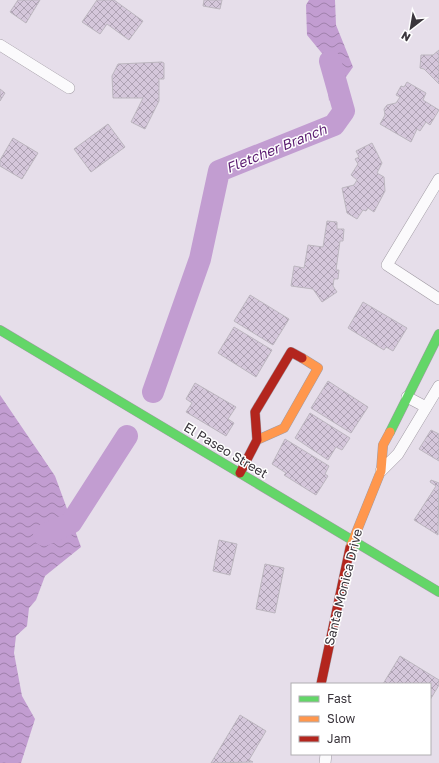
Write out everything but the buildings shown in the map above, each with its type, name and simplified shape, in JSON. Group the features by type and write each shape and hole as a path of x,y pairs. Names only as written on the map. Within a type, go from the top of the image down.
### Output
{"street":[{"path":"0,45 69,88"},
{"path":"439,179 387,265 439,299"},
{"name":"El Paseo Street","path":"0,330 439,592"},
{"name":"Santa Monica Drive","path":"321,683 352,540 381,471 383,445 439,334"},
{"path":"240,473 258,440 255,412 291,352 318,368 284,428 258,440"},
{"name":"Santa Monica Drive","path":"381,471 398,454 439,386"},
{"path":"407,397 426,407"}],"water":[{"path":"309,0 335,0 336,25 353,67 329,101 325,57 307,35 306,5"},
{"path":"0,395 55,476 81,547 45,576 36,600 29,608 27,626 16,636 14,653 22,696 35,719 21,763 0,763"}],"waterway":[{"name":"Fletcher Branch","path":"153,392 200,259 219,171 334,125 344,111 330,61"},
{"name":"Fletcher Branch","path":"44,535 71,523 127,436"}],"traffic: fast":[{"path":"0,330 439,592"},
{"path":"390,432 439,334"}],"traffic: slow":[{"path":"257,440 284,428 318,368 302,358"},
{"path":"350,548 381,471 383,445 390,432"}],"traffic: jam":[{"path":"240,473 257,440 255,412 291,352 302,358"},
{"path":"321,683 350,548"}]}
